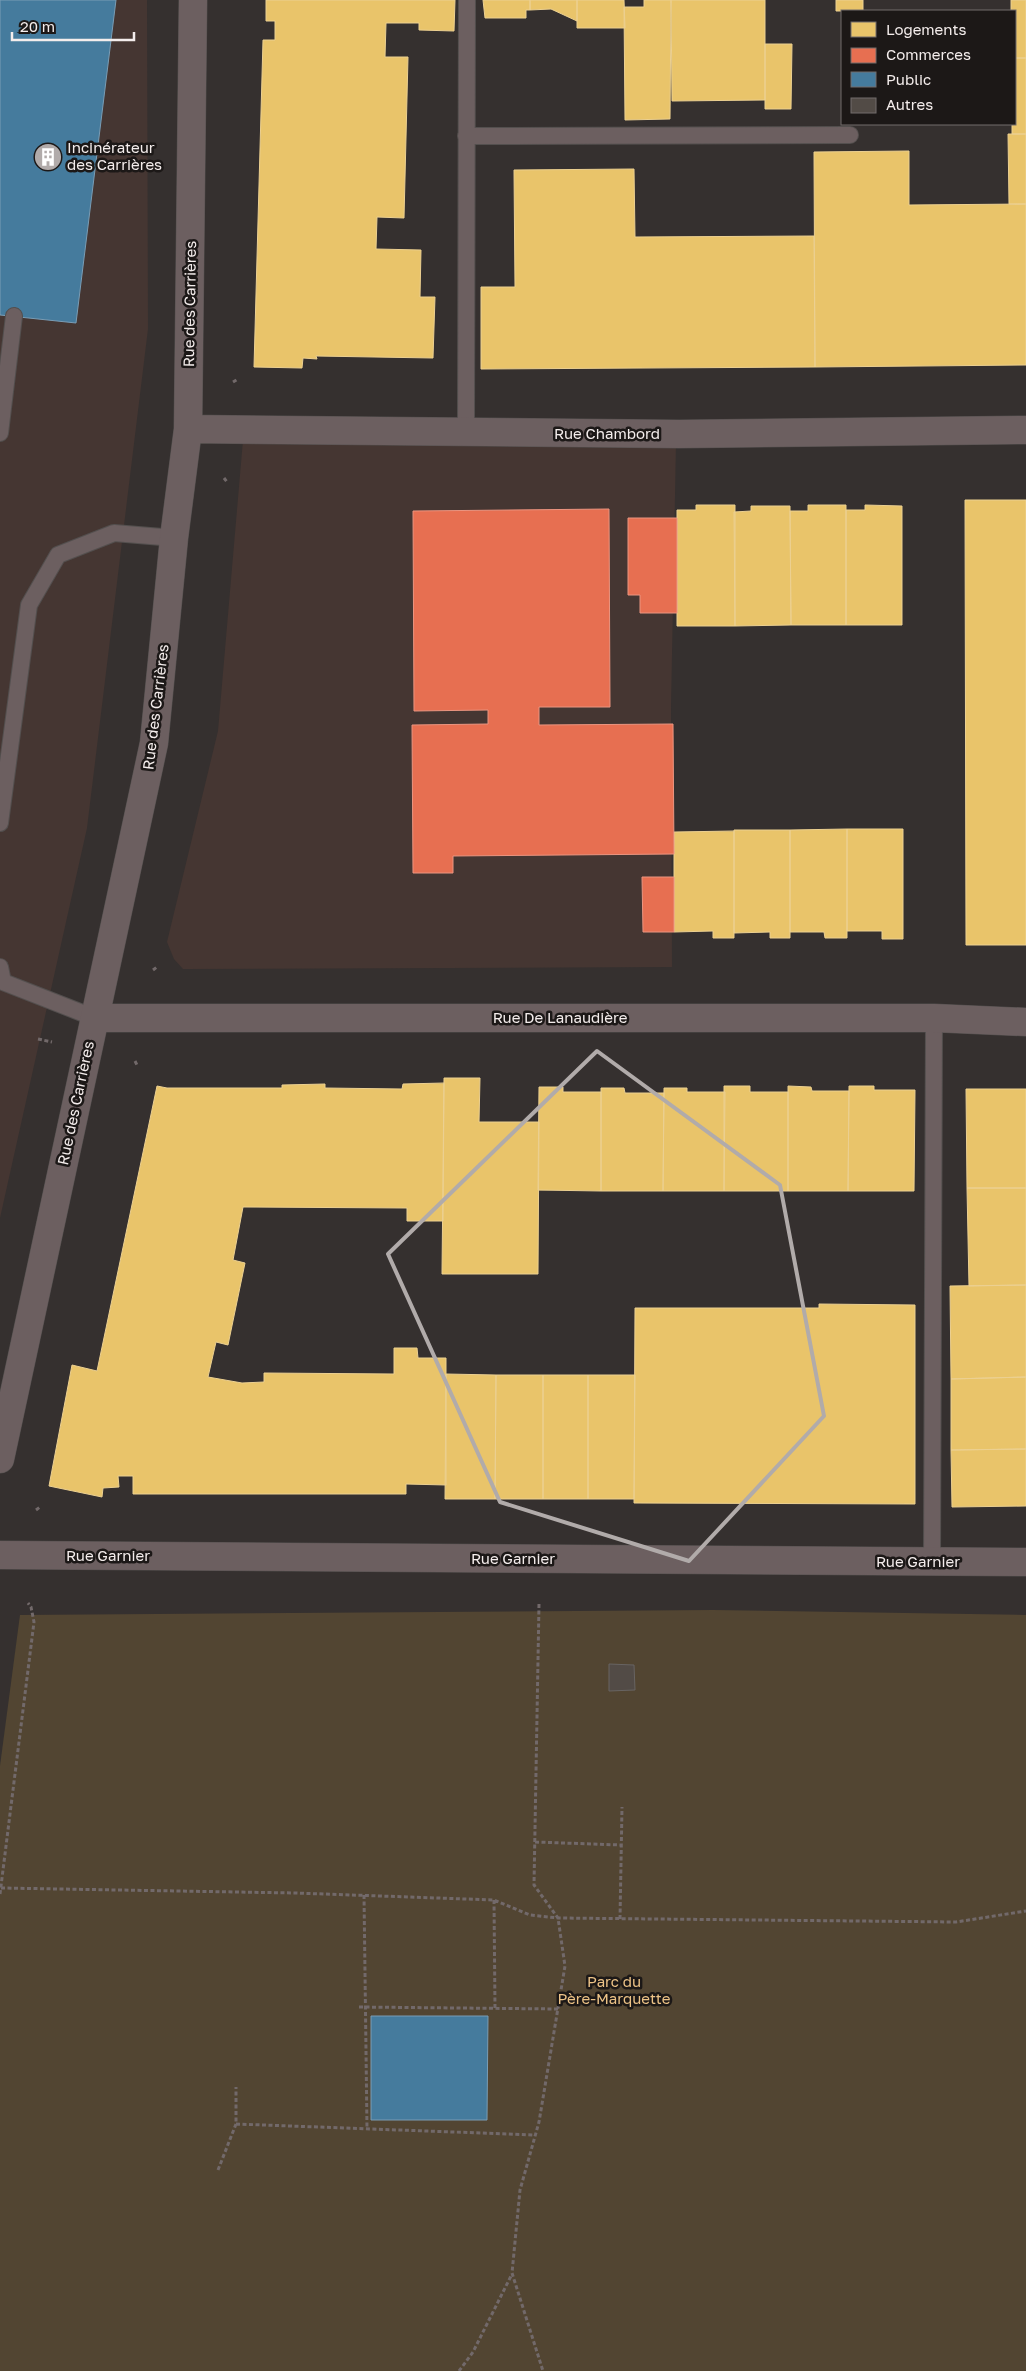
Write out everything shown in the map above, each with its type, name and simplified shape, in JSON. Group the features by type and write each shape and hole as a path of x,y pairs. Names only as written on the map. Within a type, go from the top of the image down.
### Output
{"street":[{"name":"Rue des Carrières","path":"0,1459 154,743 174,538 188,430 193,0"},
{"name":"Rue Chambord","path":"188,430 466,433 1026,430"},
{"name":"Rue De Lanaudière","path":"95,1018 934,1018 1026,1022"},
{"name":"Rue Garnier","path":"0,1555 1026,1562"}],"lane":[{"path":"466,433 467,0"},
{"path":"466,136 850,135"},
{"path":"0,433 14,316"},
{"path":"0,823 29,605 58,555 114,533 174,538"},
{"path":"0,967 3,982 95,1018"},
{"path":"932,1562 934,1018"}],"path":[{"path":"233,382 238,379"},
{"path":"224,478 228,482"},
{"path":"152,970 157,967"},
{"path":"38,1039 52,1042"},
{"path":"135,1061 137,1065"},
{"path":"36,1510 40,1507"},
{"path":"0,1894 34,1622 31,1607 28,1603"},
{"path":"459,2371 473,2352 512,2273 520,2190 535,2135 565,1966 558,1918 534,1885 539,1604"},
{"path":"620,1919 622,1807"},
{"path":"535,1842 621,1845"},
{"path":"1,1888 364,1895 494,1900 530,1915 558,1918 956,1922 1026,1911"},
{"path":"364,1895 367,2129"},
{"path":"494,1900 495,2009"},
{"path":"359,2007 558,2009"},
{"path":"218,2170 236,2124 236,2087"},
{"path":"236,2124 535,2135"},
{"path":"512,2273 543,2371"}],"highlighted area":[{"path":"597,1051 780,1185 824,1416 689,1561 500,1502 388,1254"}],"shaded area":[{"path":"0,0 147,0 148,329 87,828 0,1218"},
{"path":"243,440 676,443 671,707 672,967 183,969 174,959 167,942 218,731"}],"green space":[{"name":"Parc du Père-Marquette","path":"713,1610 1026,1615 1026,2371 0,2371 0,1766 20,1615"}],"building: Logements":[{"path":"266,0 455,0 454,31 419,30 419,23 386,23 385,57 408,57 404,218 377,217 376,249 421,250 420,297 435,297 433,358 316,356 317,359 303,358 302,368 254,367 263,40 275,40 275,21 266,21"},
{"path":"483,0 530,0 530,10 526,10 526,18 485,18"},
{"path":"530,0 577,0 577,21 551,9 530,10"},
{"path":"577,0 624,0 625,28 577,28"},
{"path":"644,0 671,0 670,119 625,120 624,7 644,7"},
{"path":"671,0 765,0 765,100 672,101"},
{"path":"836,0 863,0 863,10 836,11"},
{"path":"1011,0 1026,0 1026,58 1016,58 1016,10 1011,10"},
{"path":"765,44 792,44 791,109 765,109"},
{"path":"1016,58 1026,58 1026,134 1012,134 1012,125 1016,125"},
{"path":"1008,134 1026,134 1026,204 1009,204"},
{"path":"909,151 909,205 1026,204 1026,365 815,367 814,152"},
{"path":"634,169 635,237 814,236 815,367 481,369 481,287 515,287 514,170"},
{"path":"965,500 1026,500 1026,945 966,945"},
{"path":"696,505 735,505 735,626 677,626 677,510 696,510"},
{"path":"808,505 846,505 846,625 791,625 790,511 808,511"},
{"path":"865,505 902,506 902,625 846,625 846,510 865,510"},
{"path":"751,506 790,506 791,625 735,626 734,512 751,511"},
{"path":"847,829 903,829 903,939 882,939 882,931 847,931"},
{"path":"847,829 847,938 825,938 824,932 790,932 790,830"},
{"path":"734,830 790,830 790,938 770,938 770,932 734,933"},
{"path":"734,831 734,938 713,938 713,931 674,932 674,832"},
{"path":"444,1078 480,1078 479,1122 539,1122 538,1274 442,1274"},
{"path":"444,1083 443,1221 407,1221 407,1208 243,1207 233,1260 245,1263 228,1345 216,1342 208,1377 242,1383 264,1382 264,1373 394,1374 394,1348 417,1348 418,1358 446,1358 446,1485 406,1484 406,1494 133,1494 133,1476 118,1476 119,1487 103,1488 102,1497 49,1486 72,1365 97,1371 157,1086 167,1088 282,1088 282,1085 325,1084 325,1088 402,1089 403,1084"},
{"path":"724,1086 750,1086 750,1092 788,1092 788,1191 724,1191"},
{"path":"788,1086 811,1087 812,1091 849,1091 848,1191 788,1191"},
{"path":"849,1086 874,1086 874,1090 915,1090 914,1191 848,1191"},
{"path":"539,1087 563,1087 563,1092 601,1092 601,1191 538,1190"},
{"path":"601,1088 624,1088 625,1093 664,1093 663,1191 601,1191"},
{"path":"664,1088 687,1088 687,1092 725,1092 724,1191 663,1191"},
{"path":"966,1089 1026,1089 1026,1188 967,1188"},
{"path":"967,1188 1026,1188 1026,1285 969,1286"},
{"path":"1026,1285 1026,1377 951,1379 950,1286"},
{"path":"819,1304 915,1305 915,1504 634,1503 635,1308 819,1308"},
{"path":"446,1374 496,1375 495,1499 445,1499"},
{"path":"496,1375 543,1375 543,1499 495,1499"},
{"path":"543,1375 588,1375 588,1499 543,1499"},
{"path":"588,1375 635,1375 634,1499 588,1499"},
{"path":"1026,1377 1026,1449 951,1450 951,1379"},
{"path":"1026,1449 1026,1506 952,1507 951,1450"}],"building: Commerces":[{"path":"609,509 610,707 539,707 539,725 673,724 674,854 453,856 453,873 413,873 412,725 488,724 488,710 414,711 413,511"},
{"path":"628,518 677,518 677,613 640,613 640,595 628,595"},
{"path":"642,877 674,877 674,932 643,932"}],"building: Public":[{"name":"Incinérateur des Carrières","path":"0,0 116,0 76,323 0,315"},
{"path":"371,2016 488,2016 487,2120 371,2120"}],"building: Autres":[{"path":"609,1664 634,1665 635,1690 609,1691"}],"place":[{"name":"Incinérateur des Carrières","path":"48,157"}]}
